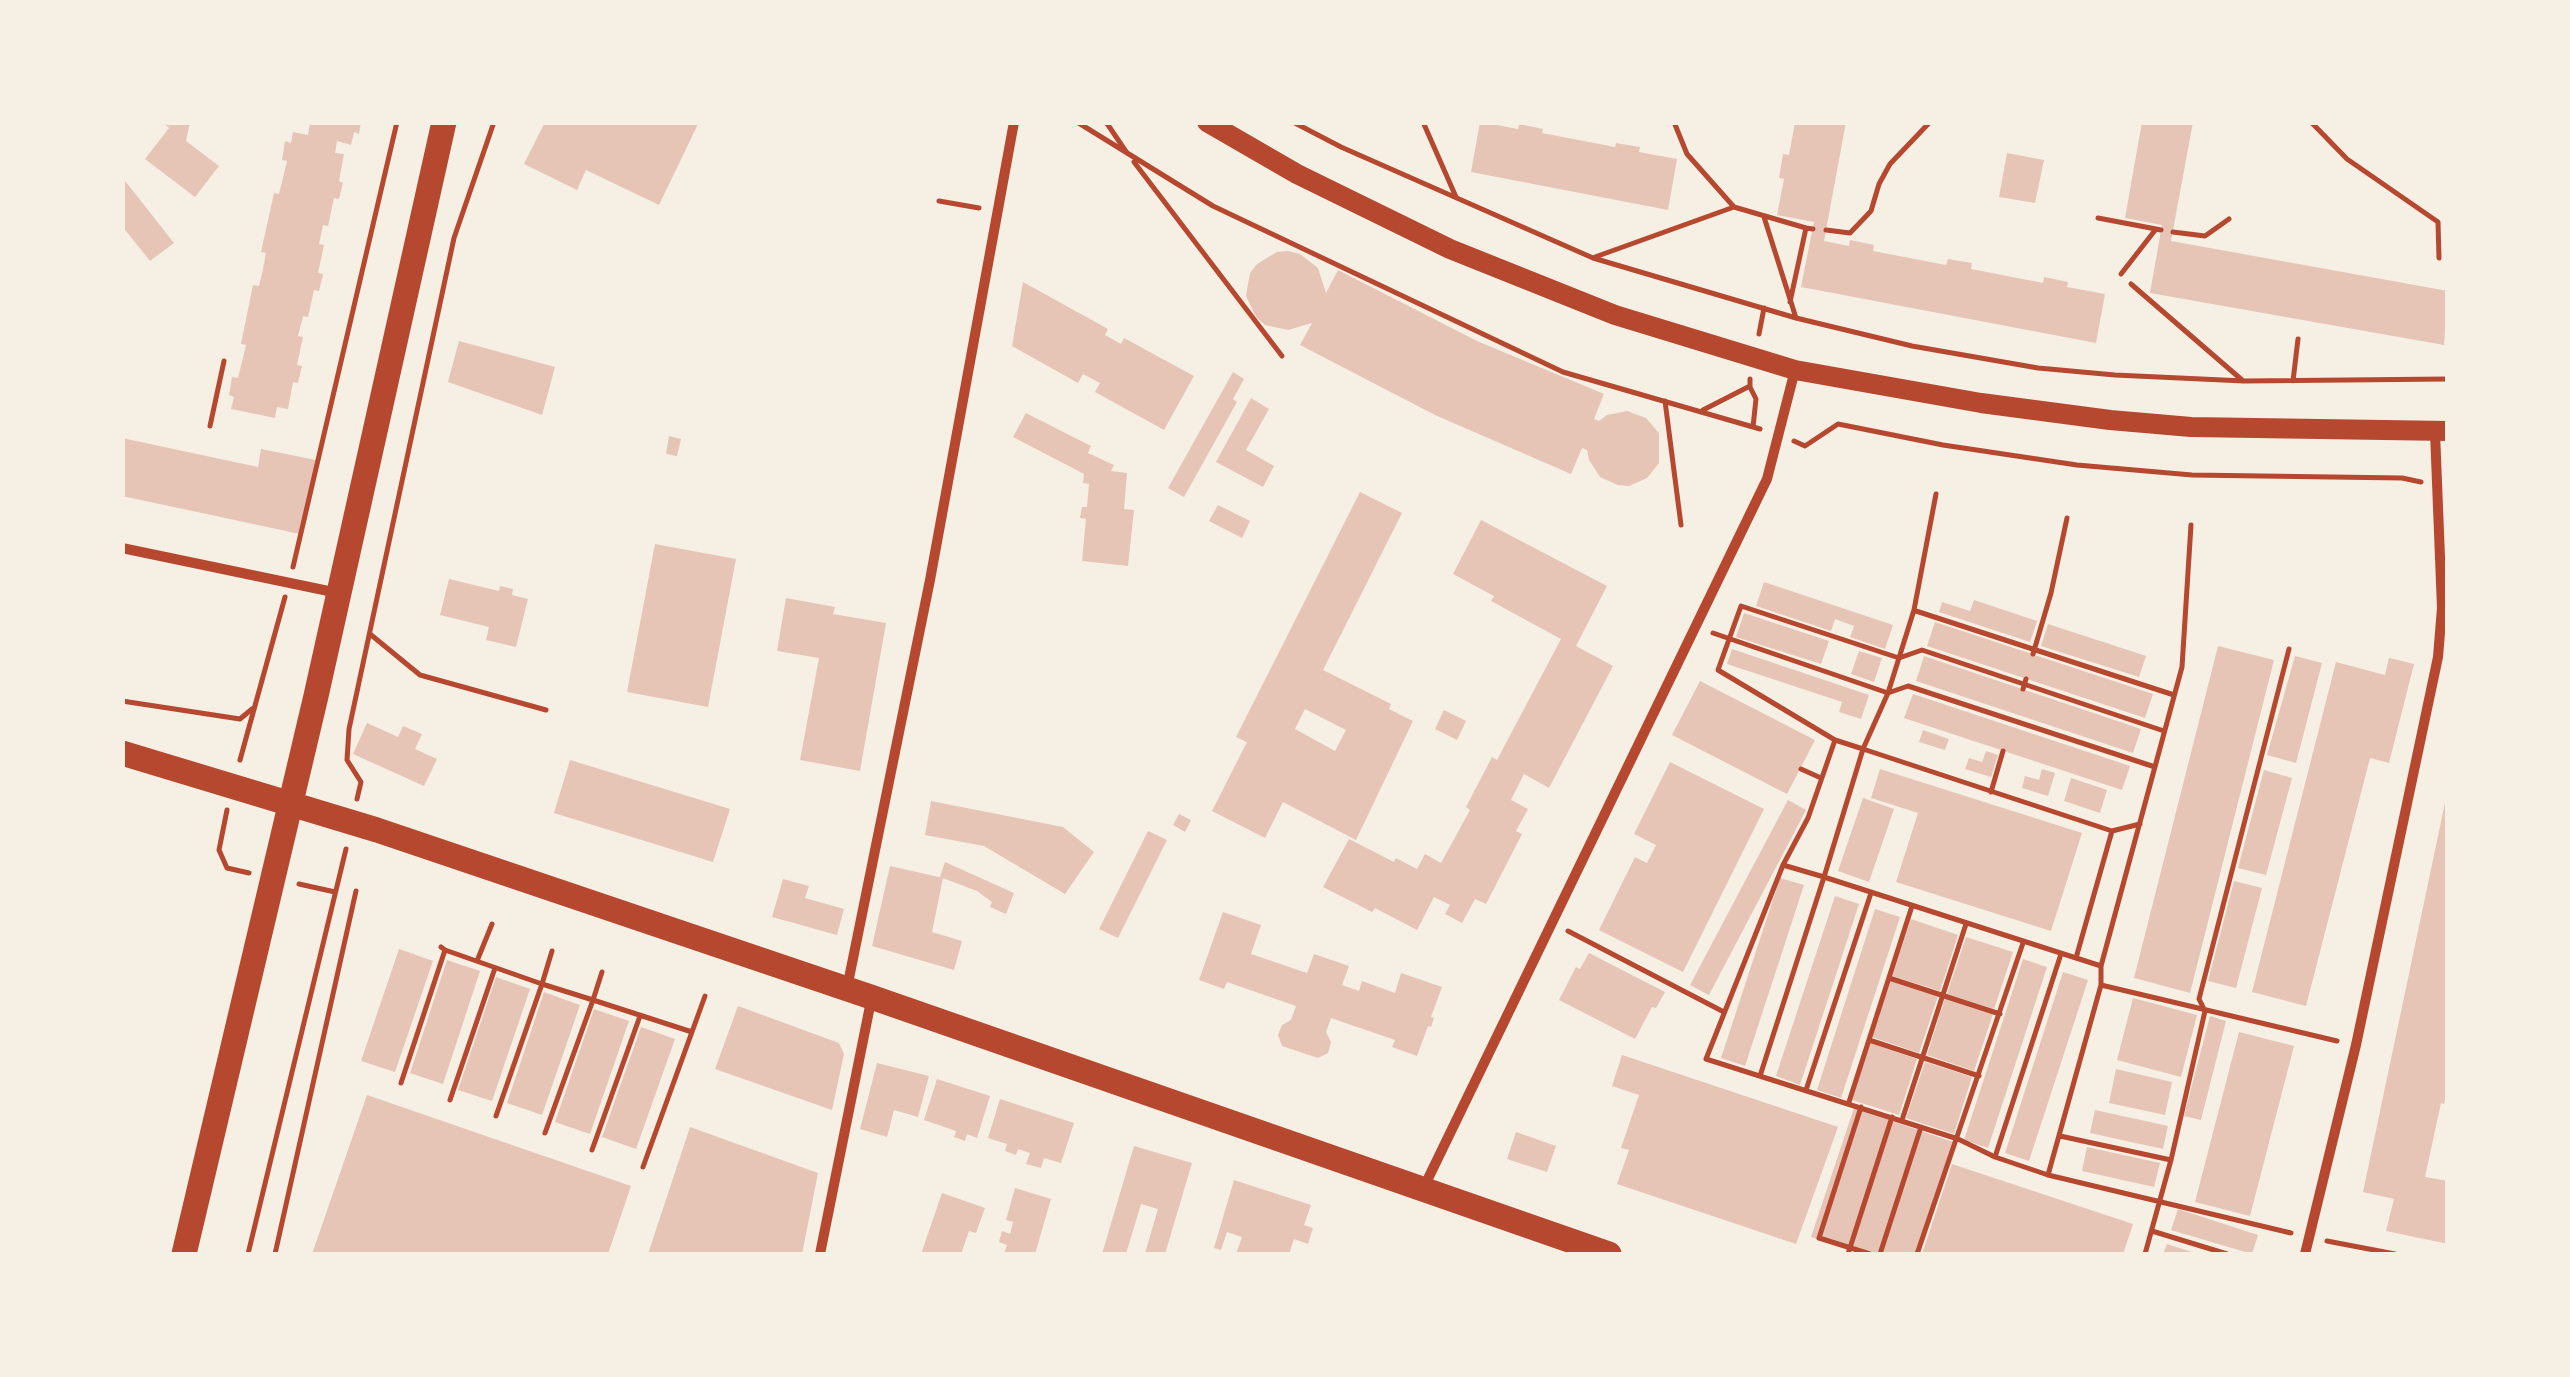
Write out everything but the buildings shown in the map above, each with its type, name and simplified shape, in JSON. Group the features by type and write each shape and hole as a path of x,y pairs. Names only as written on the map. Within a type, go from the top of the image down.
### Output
{"main road":[{"path":"184,1254 291,803 444,122"},
{"path":"1207,122 1330,191 1450,249 1614,315 1796,370 1981,403 2110,420 2191,427 2442,431"},
{"path":"122,754 291,803 859,994 1609,1254"}],"street":[{"path":"820,1254 859,994 1014,122"},
{"path":"1422,1190 1767,479 1796,370"},
{"path":"2305,1254 2356,1045 2438,657 2442,608 2438,486 2442,431"},
{"path":"122,548 339,593"}],"path":[{"path":"122,701 240,719 254,708 289,582 397,122"},
{"path":"349,729 454,238 494,122"},
{"path":"1077,122 1213,206 1563,372 1805,446 1838,424 2077,465 2192,474 2402,478 2438,486"},
{"path":"1106,122 1282,356"},
{"path":"1293,122 1592,258 1796,318 1912,346 2038,368 2244,381 2448,380"},
{"path":"1423,122 1456,198"},
{"path":"1674,122 1687,154 1734,208"},
{"path":"1826,230 1850,233 1871,211 1890,164 1930,122"},
{"path":"2311,122 2347,159 2438,222 2439,258"},
{"path":"939,200 996,212"},
{"path":"1592,258 1734,208 1750,210 1764,218 1809,228 1790,302"},
{"path":"1764,218 1796,318"},
{"path":"2098,218 2158,230 2122,274"},
{"path":"2173,232 2205,236 2230,219"},
{"path":"2131,284 2244,381"},
{"path":"2293,380 2298,339"},
{"path":"210,426 224,361"},
{"path":"1750,386 1756,399 1753,427"},
{"path":"1666,401 1680,524"},
{"path":"1760,1076 1863,750 1888,693 1914,610 1936,494"},
{"path":"2034,652 2052,593 2067,518"},
{"path":"2048,1176 2102,985 2101,966 2174,695 2185,637 2191,524"},
{"path":"2140,824 2112,830 1863,750 1836,740 1718,670 1741,606 1899,658 1922,650 2164,731"},
{"path":"1914,610 2174,695"},
{"path":"370,634 420,674 546,710"},
{"path":"1728,640 1888,693 1908,686 2155,767"},
{"path":"2145,1254 2205,1011 2199,999 2290,649"},
{"path":"1836,740 1808,818 1783,865 1706,1059 1958,1139 1996,1158 2048,1176 2310,1238 2395,1254"},
{"path":"1991,792 2004,751"},
{"path":"1801,769 1821,778"},
{"path":"2076,958 2112,830"},
{"path":"1783,865 2101,966"},
{"path":"248,1254 336,892 273,878"},
{"path":"276,1254 356,891"},
{"path":"1806,1090 1871,893"},
{"path":"1848,1102 1912,906"},
{"path":"1552,922 1722,1012"},
{"path":"477,961 492,924"},
{"path":"1902,1120 1966,924"},
{"path":"1917,1254 2023,943"},
{"path":"401,1083 443,948 692,1032"},
{"path":"496,1116 552,951"},
{"path":"1996,1158 2062,954"},
{"path":"450,1100 495,968"},
{"path":"545,1133 602,972"},
{"path":"1889,978 2000,1014"},
{"path":"2102,985 2356,1045"},
{"path":"644,1168 705,996"},
{"path":"592,1150 640,1016"},
{"path":"1869,1040 1979,1076"},
{"path":"1861,1107 1820,1238 1849,1251 1870,1254"},
{"path":"1849,1251 1892,1117"},
{"path":"1880,1254 1921,1127"},
{"path":"2060,1136 2171,1160"},
{"path":"2152,1231 2227,1254"}]}
